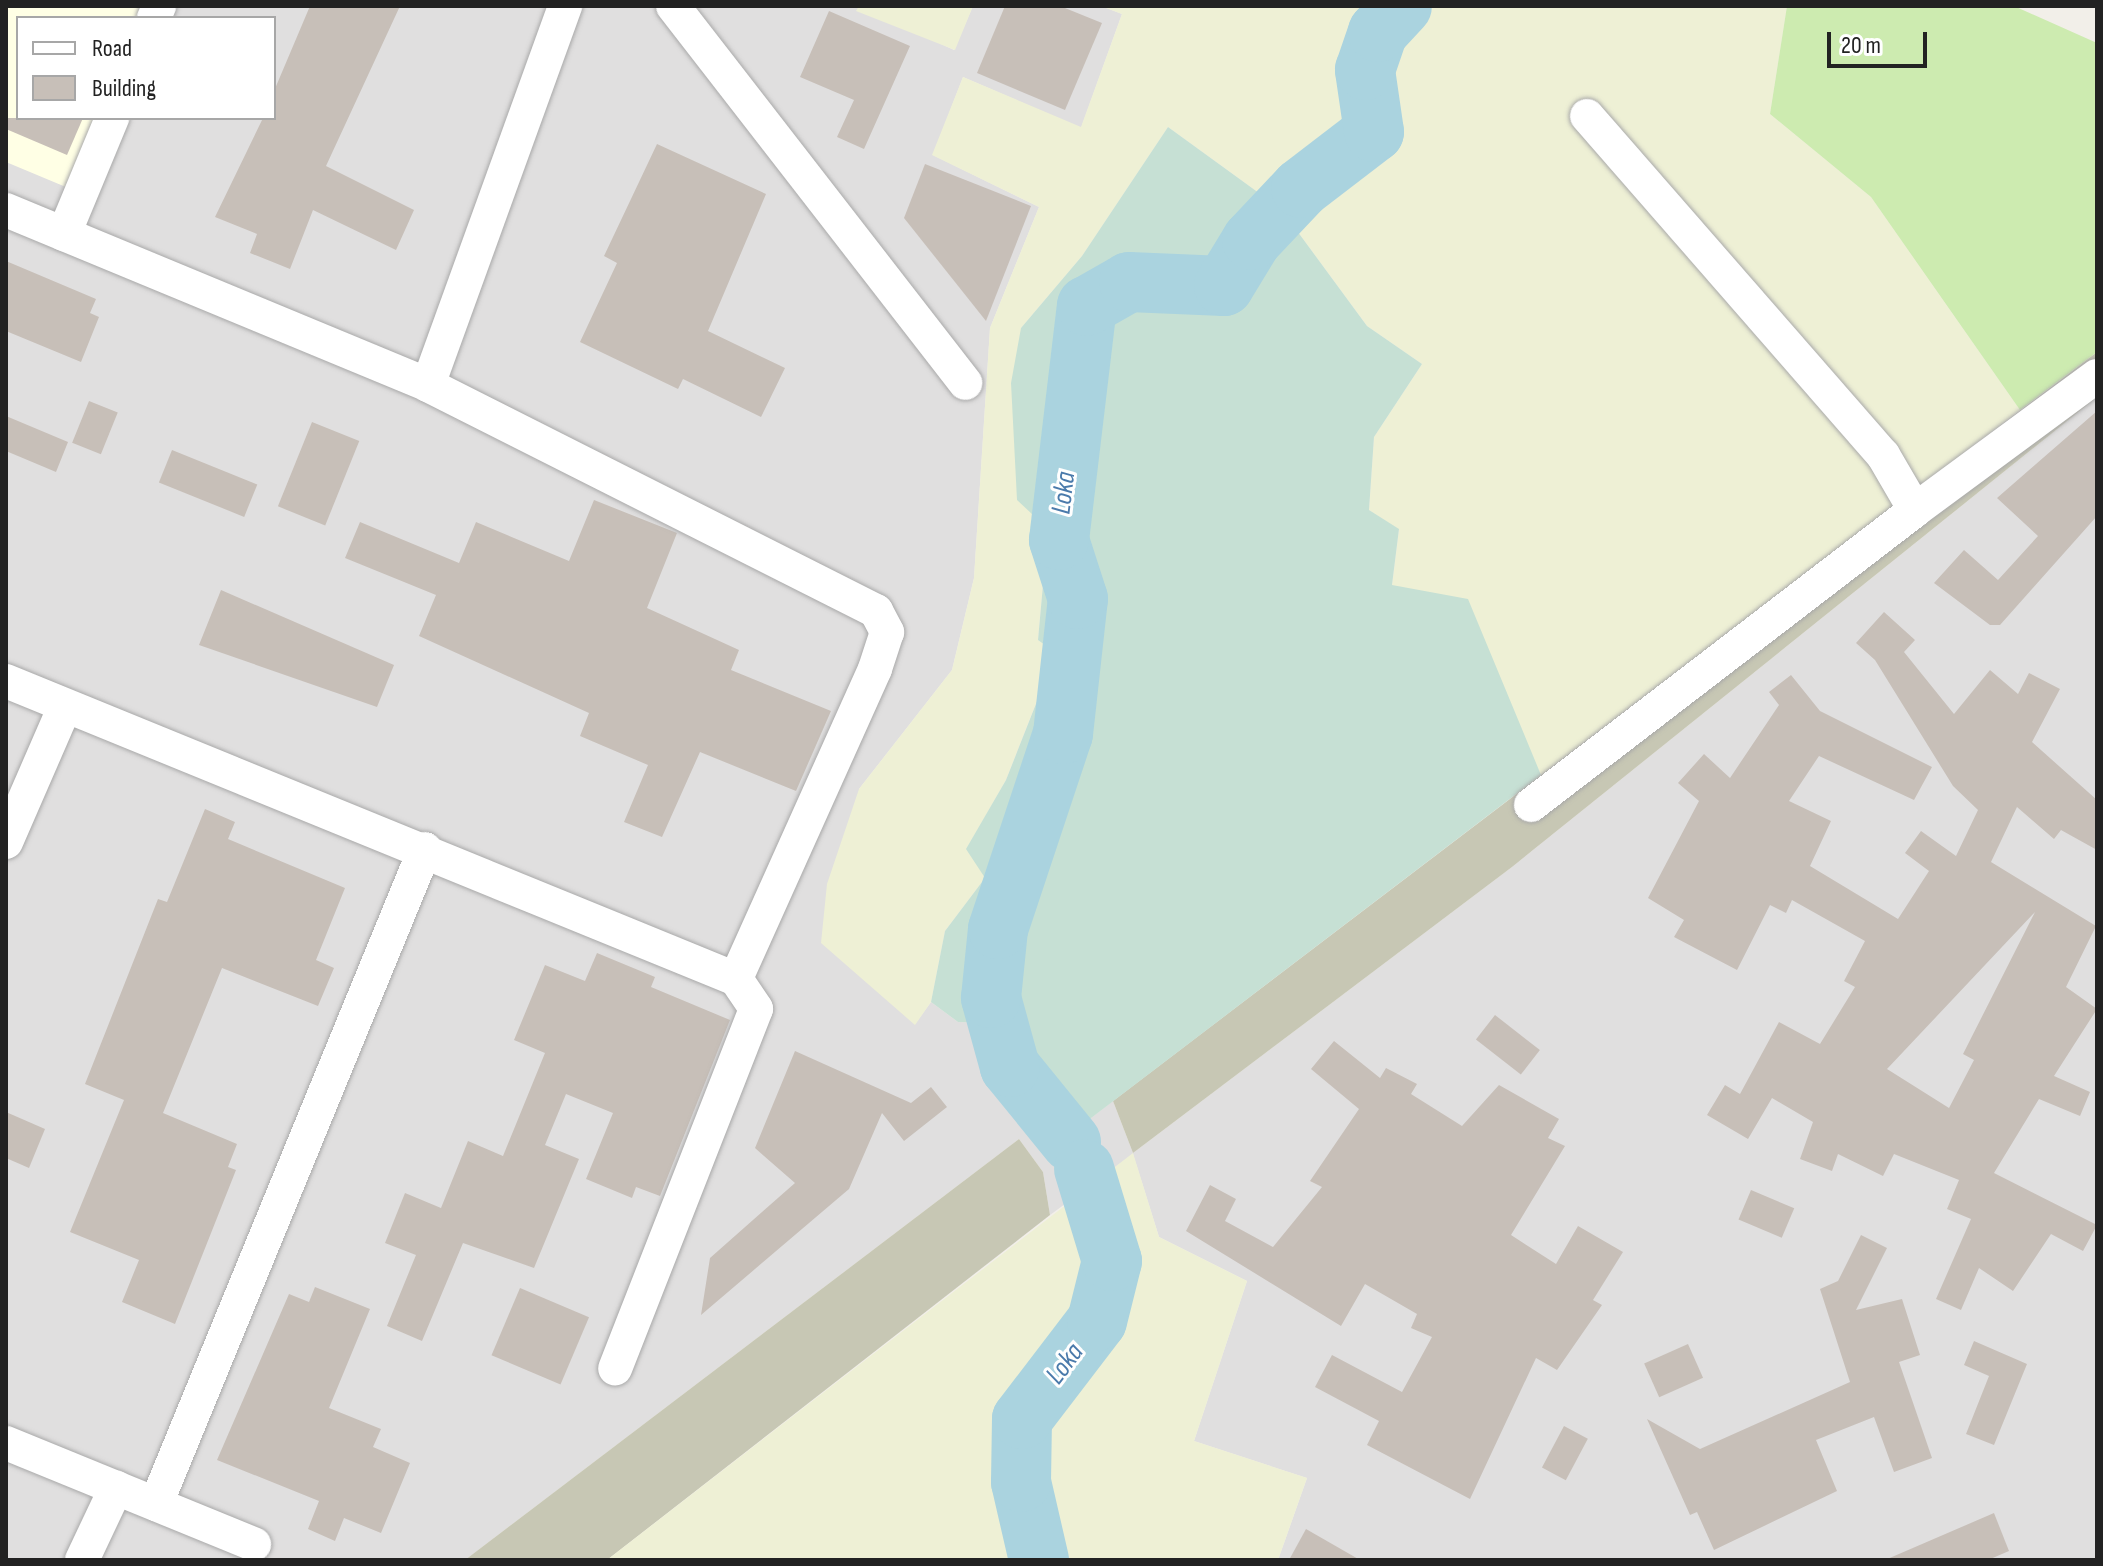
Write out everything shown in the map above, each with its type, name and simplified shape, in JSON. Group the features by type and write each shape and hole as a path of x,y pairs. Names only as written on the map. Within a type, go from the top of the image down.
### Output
{"street":[{"path":"428,385 565,6"},
{"path":"673,6 965,383"},
{"path":"1587,116 1883,455 1915,510"},
{"path":"64,234 111,120"},
{"path":"6,210 428,385 876,611 887,632 736,979"},
{"path":"1531,805 1915,510 2097,376"},
{"path":"6,681 425,849 736,979 756,1009 615,1368"},
{"path":"6,842 65,706"},
{"path":"156,1504 425,849"},
{"path":"6,1443 254,1544"},
{"path":"82,1560 116,1488"}],"shaded area":[{"path":"6,6 859,6 954,50 973,6 1101,6 1122,14 1081,128 963,77 933,155 1039,207 990,328 974,578 952,670 859,789 915,1024 931,1002 958,1022 999,1023 1078,1128 1113,1101 1133,1153 1512,867 2097,397 2097,1560 1278,1560 1307,1478 1194,1441 1247,1281 1159,1237 1133,1154 1050,1215 1043,1172 1019,1139 465,1560 6,1560"},
{"path":"6,6 149,6 145,16 16,16 16,120 102,120 73,190 6,162"},
{"path":"859,6 973,6 955,50 856,11"},
{"path":"1101,6 1787,6 1770,114 1871,197 2020,410 1541,775 1511,714 1392,585 1399,530 1369,510 1374,437 1422,364 1367,326 1281,209 1168,127 1082,256 1021,328 1048,528 1038,640 1056,652 1006,780 967,848 985,878 945,931 931,1002 915,1025 821,943 827,884 859,789 952,670 974,578 990,328 1039,207 932,155 963,77 1081,127 1122,14"},
{"path":"1168,127 1281,209 1367,326 1422,364 1374,437 1369,510 1399,529 1392,585 1468,599 1541,775 1078,1128 999,1023 958,1022 931,1002 945,931 985,878 966,849 1006,780 1056,653 1038,640 1048,529 1017,500 1011,383 1021,328 1082,256"},
{"path":"2097,352 2097,397 1512,867 1133,1153 1113,1101"},
{"path":"1019,1139 1043,1172 1050,1215 607,1560 465,1560"},
{"path":"1133,1153 1159,1237 1247,1281 1194,1441 1307,1478 1278,1560 607,1560"}],"green space":[{"path":"1787,6 2014,6 2097,43 2097,352 2020,410 1871,197 1770,114"}],"building":[{"path":"310,6 400,6 326,166 414,210 396,250 313,210 290,269 250,253 257,234 215,217 262,120 276,120 276,86"},
{"path":"1005,6 1060,6 1102,23 1065,110 977,73"},
{"path":"829,11 910,46 864,149 837,137 854,100 800,77"},
{"path":"6,118 82,120 67,155 6,129"},
{"path":"657,144 766,194 708,331 785,368 761,417 683,379 678,389 580,342 617,263 604,256"},
{"path":"925,164 1031,206 986,321 904,218"},
{"path":"6,261 96,299 90,313 99,317 81,362 6,331"},
{"path":"89,401 118,413 101,454 72,443"},
{"path":"2097,411 2097,516 2000,625 1990,625 1934,583 1964,550 1998,580 2038,536 1997,498"},
{"path":"6,416 68,442 56,472 6,451"},
{"path":"312,422 359,441 325,525 278,506"},
{"path":"172,450 257,484 244,517 159,482"},
{"path":"594,500 677,533 647,608 739,650 731,670 831,711 796,791 700,752 662,837 624,822 648,765 580,736 589,713 419,636 436,595 345,558 360,522 459,563 476,522 569,561"},
{"path":"221,590 394,665 377,707 199,645"},
{"path":"1884,612 1915,640 1904,652 1954,714 1990,670 2018,694 2029,673 2060,689 2032,742 2097,800 2097,850 2061,830 2054,839 2017,807 1991,862 2096,926 2066,987 2097,1009 2054,1076 2090,1092 2080,1116 2039,1099 1994,1173 2097,1225 2083,1251 2051,1234 2013,1291 1979,1268 1961,1310 1936,1299 1971,1219 1947,1209 1959,1180 1894,1154 1883,1176 1838,1154 1832,1171 1800,1159 1813,1122 1772,1098 1748,1139 1707,1115 1725,1085 1740,1094 1779,1022 1820,1044 1855,987 1844,981 1865,941 1792,900 1786,913 1770,905 1737,970 1674,937 1684,920 1648,898 1699,801 1678,783 1704,754 1730,778 1779,705 1769,692 1791,675 1820,711 1932,767 1914,800 1819,756 1789,801 1831,821 1810,866 1898,919 1929,871 1905,853 1921,831 1956,856 1978,810 1953,786 1875,660 1856,643","holes":["2035,912 1963,1054 1974,1060 1949,1108 1887,1069"]},
{"path":"205,809 235,822 228,839 345,888 316,960 334,968 318,1006 222,968 163,1113 237,1144 228,1167 236,1170 175,1324 122,1302 139,1260 70,1232 124,1100 85,1084 158,899 167,902"},
{"path":"597,953 655,977 651,987 730,1020 660,1196 636,1187 632,1198 586,1179 613,1113 566,1094 545,1145 579,1159 534,1268 463,1243 422,1341 387,1326 416,1255 385,1243 405,1193 441,1208 468,1141 503,1156 545,1053 514,1040 545,965 585,981"},
{"path":"1495,1015 1540,1050 1521,1075 1476,1039"},
{"path":"1334,1041 1380,1078 1386,1068 1417,1084 1411,1094 1462,1126 1499,1085 1559,1119 1548,1138 1565,1146 1511,1235 1556,1264 1578,1226 1623,1252 1593,1300 1602,1305 1557,1370 1536,1358 1470,1499 1367,1445 1379,1421 1315,1387 1332,1355 1402,1392 1432,1337 1411,1328 1417,1314 1365,1284 1341,1326 1186,1231 1210,1185 1236,1199 1225,1221 1273,1247 1322,1187 1310,1181 1359,1109 1311,1069"},
{"path":"795,1051 911,1103 931,1087 947,1107 904,1141 882,1113 849,1189 701,1315 710,1258 795,1183 755,1148"},
{"path":"6,1112 45,1129 29,1168 6,1158"},
{"path":"1751,1190 1794,1208 1782,1238 1738,1219"},
{"path":"1861,1235 1887,1248 1856,1310 1902,1299 1920,1355 1899,1362 1932,1458 1894,1472 1874,1417 1816,1440 1837,1491 1714,1550 1697,1512 1690,1515 1647,1419 1700,1449 1850,1382 1820,1289 1838,1281"},
{"path":"315,1287 370,1309 329,1408 381,1429 373,1447 410,1463 381,1533 344,1518 335,1541 308,1529 319,1501 217,1460 289,1294 309,1302"},
{"path":"520,1288 589,1317 561,1385 491,1355"},
{"path":"1974,1341 2027,1364 1994,1445 1966,1434 1989,1376 1964,1365"},
{"path":"1688,1344 1703,1378 1659,1397 1644,1364"},
{"path":"1564,1426 1588,1439 1566,1480 1542,1467"},
{"path":"1994,1513 2009,1551 1988,1560 1885,1560"},
{"path":"1306,1529 1360,1560 1289,1560"}],"waterway":[{"name":"Loka","path":"1071,1142 1010,1067 991,998 998,929 1063,734 1078,599 1059,540 1087,306 1129,282 1224,286 1252,240 1301,188 1374,132 1365,70 1378,32 1402,6"},
{"name":"Loka","path":"1039,1560 1021,1482 1022,1419 1097,1321 1112,1261 1084,1169"}]}
